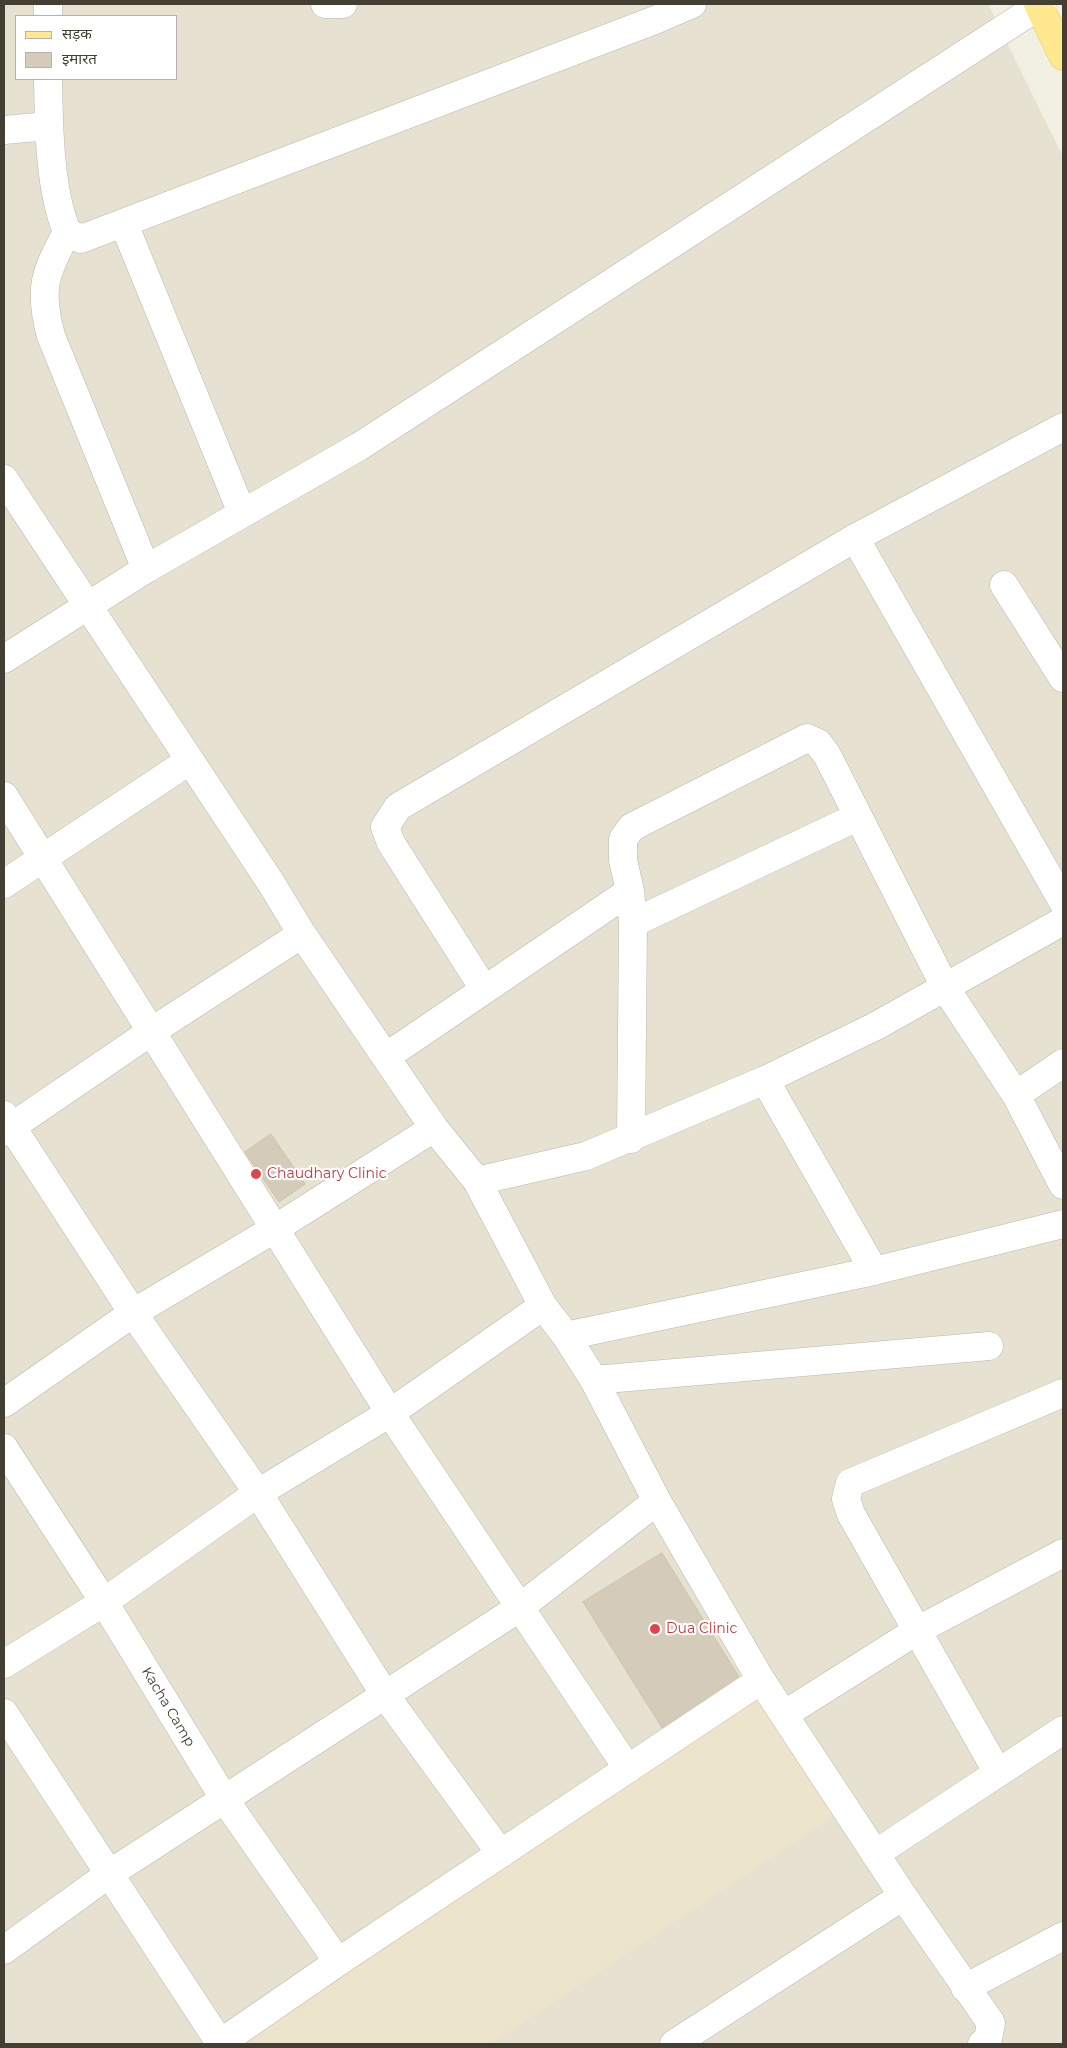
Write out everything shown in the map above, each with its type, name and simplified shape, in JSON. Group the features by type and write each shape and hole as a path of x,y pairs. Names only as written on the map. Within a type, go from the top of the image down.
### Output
{"main road":[{"path":"1040,4 1063,56"}],"street":[{"path":"325,4 326,6 343,4"},
{"path":"48,80 49,126 59,212 67,232 81,239 124,224 652,12 692,4"},
{"path":"4,659 146,569 360,446 1040,4"},
{"path":"4,130 49,126"},
{"path":"124,224 242,513"},
{"path":"67,232 49,266 43,290 45,314 51,336 146,569"},
{"path":"484,989 391,843 385,827 398,807 855,538 1063,427"},
{"path":"4,479 86,606 271,883 302,934 387,1056 434,1128 477,1181 543,1306 566,1336 594,1380 657,1501 761,1680 903,1896 965,1988 991,2022 988,2039 982,2044"},
{"path":"855,538 1063,902"},
{"path":"1004,584 1063,678"},
{"path":"631,1138 633,924 630,891 623,860 623,839 632,827 807,738 818,743 827,755 946,989 1016,1095 1063,1185"},
{"path":"4,884 189,761"},
{"path":"4,796 390,1413 518,1608 628,1769"},
{"path":"633,924 857,817"},
{"path":"387,1056 630,891"},
{"path":"477,1181 586,1156 765,1080 876,1026 946,989 1063,921"},
{"path":"302,934 6,1124 133,1313 258,1493 385,1695 501,1854"},
{"path":"1016,1095 1063,1063"},
{"path":"765,1080 874,1271"},
{"path":"4,1403 133,1313 276,1228 434,1128"},
{"path":"566,1336 874,1271 1063,1224"},
{"path":"4,1664 104,1602 258,1493 390,1413 543,1306"},
{"path":"594,1380 989,1346"},
{"path":"998,1773 851,1514 846,1499 850,1483 1063,1393"},
{"name":"Kacha Camp","path":"4,1448 104,1602 225,1800 338,1962"},
{"path":"4,1950 109,1874 518,1608 657,1501"},
{"path":"785,1714 918,1630 1063,1553"},
{"path":"4,1713 219,2044 338,1962 761,1680"},
{"path":"875,1854 1063,1730"},
{"path":"674,2044 903,1896"},
{"path":"965,1988 1063,1936"}],"shaded area":[{"path":"4,4 988,4 1063,157 1063,2044 4,2044"},
{"path":"779,1685 856,1801 491,2044 241,2044"}],"building":[{"path":"271,1134 305,1184 279,1202 245,1152"},
{"path":"662,1553 744,1685 666,1734 583,1602"}],"place":[{"name":"Chaudhary Clinic","path":"256,1174"},
{"name":"Dua Clinic","path":"655,1629"}]}
